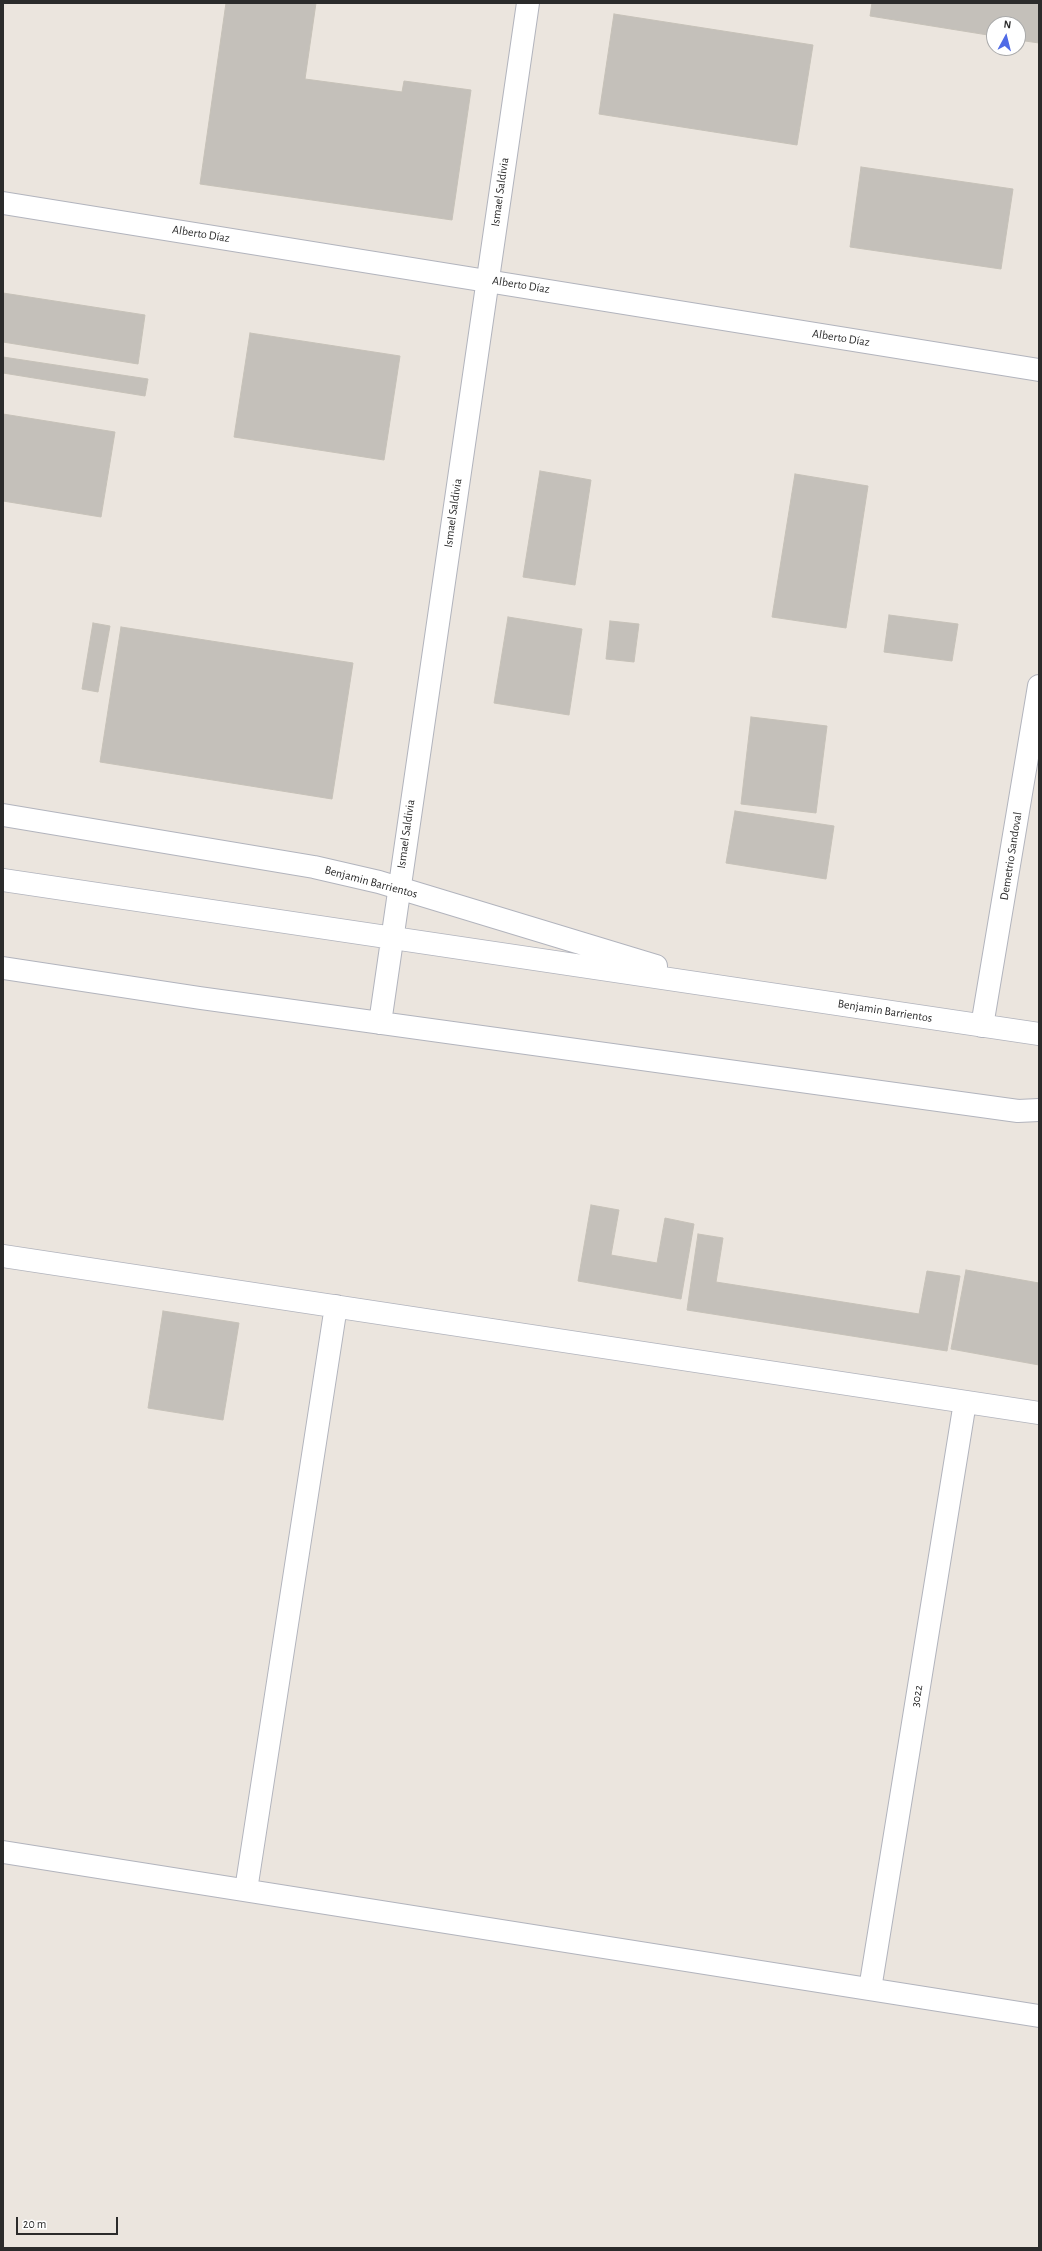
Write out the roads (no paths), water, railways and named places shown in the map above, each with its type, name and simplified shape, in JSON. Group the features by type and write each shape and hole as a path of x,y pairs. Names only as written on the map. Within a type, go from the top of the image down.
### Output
{"street":[{"name":"Ismael Saldivia","path":"380,1023 398,888 528,3"},
{"name":"Alberto Díaz","path":"3,203 1039,370"},
{"name":"Demetrio Sandoval","path":"982,1026 1039,686"},
{"name":"Benjamin Barrientos","path":"3,815 314,867 398,888 730,988"},
{"name":"Benjamin Barrientos","path":"3,880 1039,1034"},
{"path":"3,968 200,998 1010,1110 1039,1110"},
{"path":"3,1256 1039,1414"},
{"path":"246,1890 336,1306"},
{"name":"3022","path":"870,1989 965,1402"},
{"path":"3,1852 1039,2016"}]}
